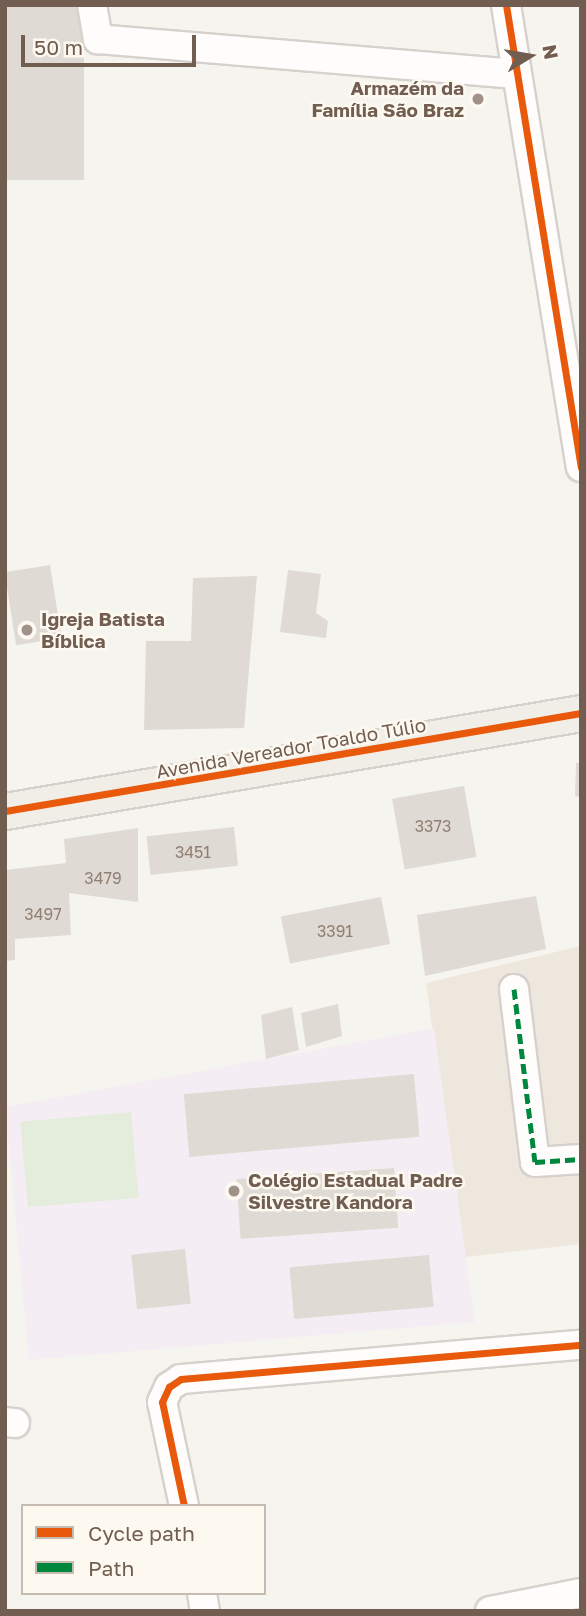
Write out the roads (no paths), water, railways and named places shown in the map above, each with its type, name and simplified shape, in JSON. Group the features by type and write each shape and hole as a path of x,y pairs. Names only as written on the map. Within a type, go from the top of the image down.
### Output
{"main road":[{"name":"Avenida Vereador Toaldo Túlio","path":"5,811 581,713"}],"street":[{"path":"93,5 98,39 517,74"},
{"path":"506,5 573,369 581,467"},
{"path":"514,989 535,1162 581,1159"},
{"path":"184,1504 162,1402 169,1387 181,1379 581,1345"},
{"path":"491,1611 581,1593"}],"place":[{"name":"Armazém da Família São Braz","path":"478,99"},
{"name":"Igreja Batista Bíblica","path":"27,630"},
{"name":"Colégio Estadual Padre Silvestre Kandora","path":"234,1191"}]}
